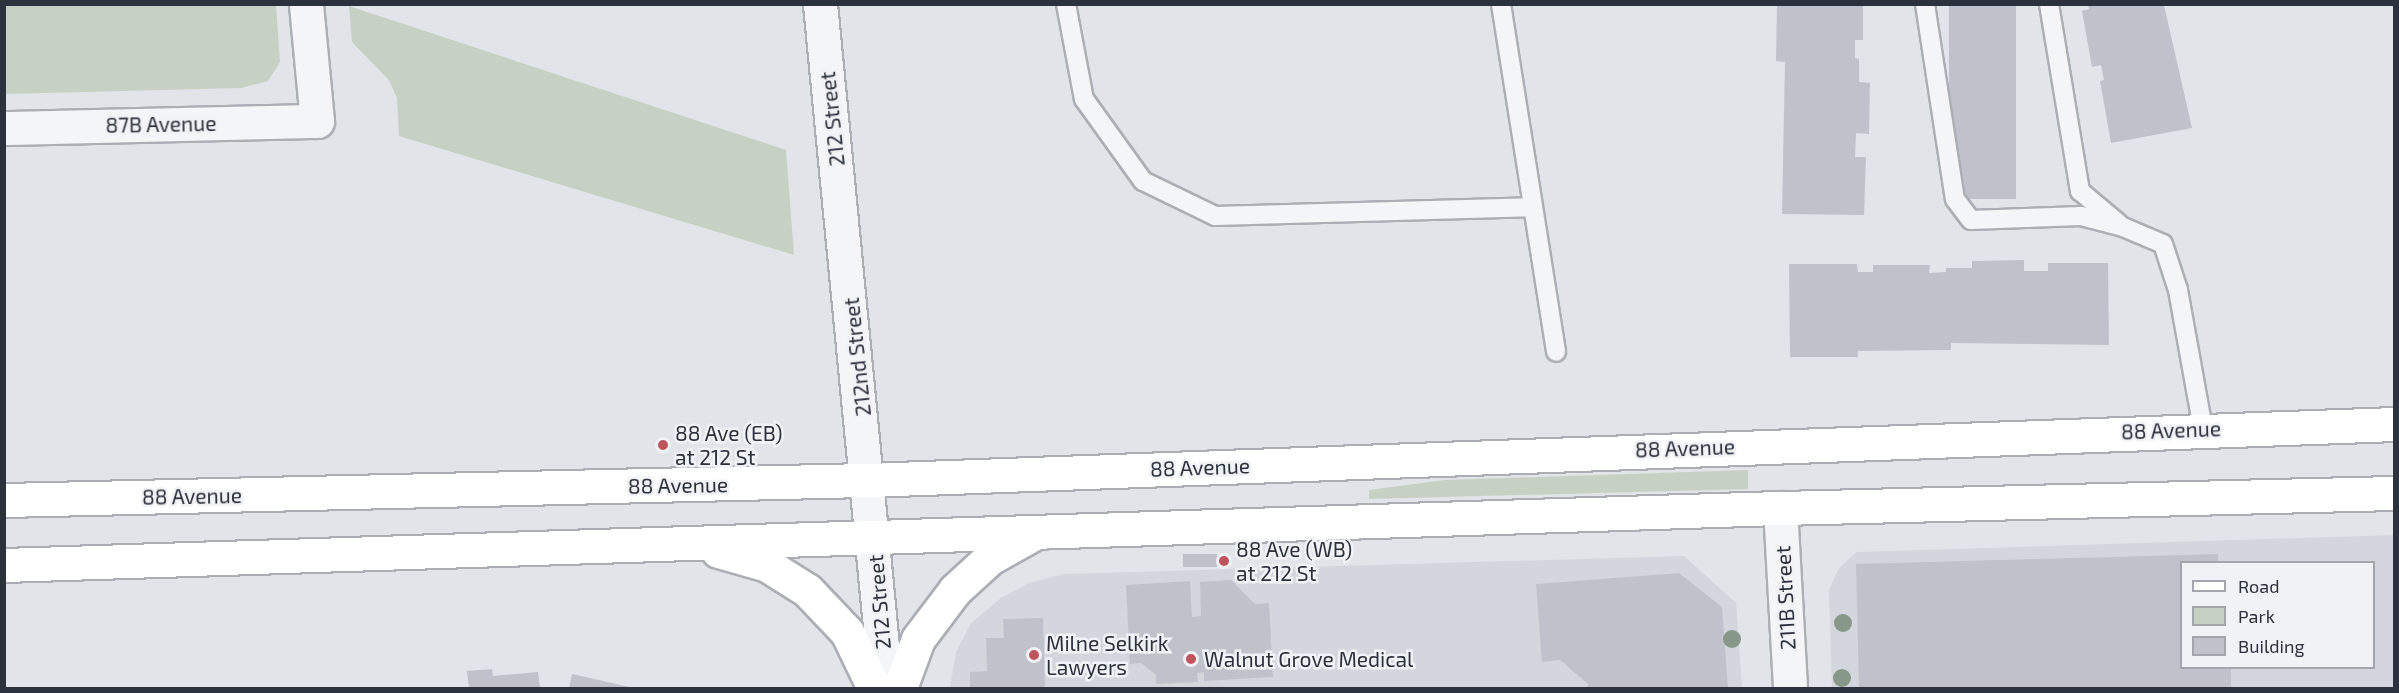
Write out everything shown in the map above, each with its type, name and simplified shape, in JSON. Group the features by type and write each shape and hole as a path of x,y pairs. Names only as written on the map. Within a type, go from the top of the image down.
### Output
{"main road":[{"name":"88 Avenue","path":"4,500 868,480 2203,429 2394,424"},
{"path":"4,565 1780,508 2394,493"},
{"path":"900,688 918,639 955,590 990,558 1037,532"},
{"path":"687,542 767,565 807,590 847,632 874,688"}],"street":[{"name":"87B Avenue","path":"4,128 317,121 306,4"},
{"name":"212 Street","path":"820,4 844,233"},
{"name":"212nd Street","path":"844,233 868,480"},
{"name":"212 Street","path":"868,480 886,688"},
{"name":"211B Street","path":"1780,508 1790,688"}],"lane":[{"path":"1065,4 1084,99 1143,181 1215,216 1530,207"},
{"path":"1501,4 1530,207 1556,352"},
{"path":"1925,4 1955,199 1971,219 2081,216 2123,227 2163,244 2178,290 2203,429"},
{"path":"2049,4 2080,192 2123,227"}],"shaded area":[{"path":"2394,535 2394,688 1832,688 1829,590 1839,568 1857,552"},
{"path":"1684,556 1736,603 1742,688 950,688 956,652 971,623 1001,598 1029,583 1064,574"}],"green space":[{"path":"4,5 276,5 280,62 268,81 241,88 5,94"},
{"path":"349,6 786,150 794,255 399,136 397,98 389,80 352,42"},
{"path":"1748,470 1748,489 1369,499 1369,490 1445,480"}],"building":[{"path":"1777,4 1863,4 1863,40 1855,40 1855,58 1859,59 1859,82 1870,83 1869,134 1856,133 1855,157 1866,157 1864,215 1782,214 1785,62 1776,61"},
{"path":"1949,4 2016,4 2016,199 1949,199"},
{"path":"2088,5 2164,5 2192,128 2111,143 2100,81 2104,80 2101,65 2092,67 2082,11 2089,9"},
{"path":"2024,260 2024,271 2048,271 2048,263 2108,263 2109,345 1951,343 1951,350 1858,351 1858,357 1790,357 1789,264 1857,264 1858,272 1873,272 1873,265 1930,265 1929,273 1946,272 1946,268 1972,268 1972,261"},
{"path":"1183,554 1217,554 1217,567 1183,567"},
{"path":"2218,554 2218,561 2180,561 2180,669 2231,669 2231,688 1859,688 1856,564"},
{"path":"1679,573 1722,607 1728,688 1587,688 1588,684 1560,660 1542,662 1536,584"},
{"path":"1231,580 1255,604 1269,603 1273,677 1204,681 1204,672 1197,673 1198,682 1156,684 1156,675 1141,663 1130,664 1126,585 1190,581 1192,617 1201,616 1200,582"},
{"path":"1043,618 1045,688 970,688 970,672 987,671 986,638 1004,638 1003,619"},
{"path":"492,669 493,676 538,672 540,688 469,688 467,671"},
{"path":"572,674 634,688 569,688"}],"place":[{"name":"88 Ave (EB) at 212 St","path":"663,445"},
{"name":"88 Ave (WB) at 212 St","path":"1224,561"},
{"name":"Milne Selkirk Lawyers","path":"1034,655"},
{"name":"Walnut Grove Medical","path":"1191,659"}]}
